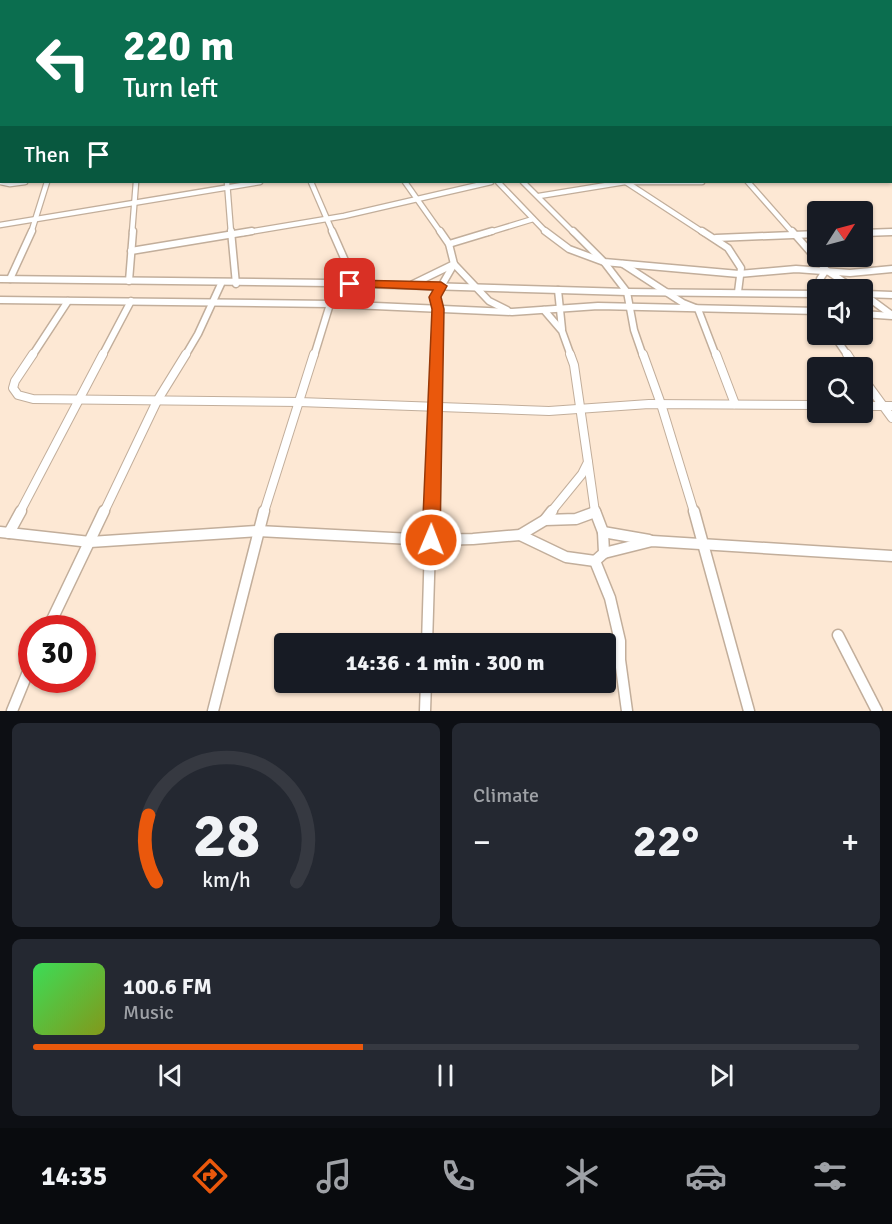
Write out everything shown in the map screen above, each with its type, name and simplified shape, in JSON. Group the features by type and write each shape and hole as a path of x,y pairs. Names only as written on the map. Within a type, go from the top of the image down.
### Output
{"street":[{"path":"10,279 37,219 47,183"},
{"path":"129,281 136,183"},
{"path":"0,225 244,183"},
{"path":"311,183 347,265 350,284"},
{"path":"406,183 449,244 454,264 468,276 489,301 512,312"},
{"path":"131,251 328,218 486,183"},
{"path":"499,183 545,231 569,249 604,261 739,274 796,269 850,273 892,269"},
{"path":"524,183 604,261 627,292 628,307 661,404 704,545 749,711"},
{"path":"539,196 620,183"},
{"path":"628,183 716,238 734,256 741,268 738,292"},
{"path":"749,183 826,270 840,279"},
{"path":"228,184 236,284"},
{"path":"449,244 533,219"},
{"path":"873,233 892,232"},
{"path":"716,238 807,234"},
{"path":"409,285 454,264"},
{"path":"427,633 438,309 435,297 454,264"},
{"path":"622,264 698,309 735,404"},
{"path":"820,279 826,270"},
{"path":"0,279 221,284 329,283 627,292 807,294"},
{"path":"213,711 258,531 330,304 329,283"},
{"path":"54,615 157,401 198,334 221,284"},
{"path":"558,290 562,331 574,365 595,512 603,532 604,553"},
{"path":"873,294 892,295"},
{"path":"0,300 330,304 512,312 628,307 807,309"},
{"path":"68,301 15,381 13,388 18,395 33,399 76,401 299,402 549,411 580,407 661,404 807,405"},
{"path":"131,301 4,532 90,542 258,531 431,540 520,535 545,520 582,474 588,462"},
{"path":"873,301 892,315 873,314"},
{"path":"544,310 562,331"},
{"path":"873,392 892,418"},
{"path":"873,405 892,406"},
{"path":"545,520 576,519 595,512"},
{"path":"603,532 652,541 892,556"},
{"path":"520,535 565,556 588,562 595,561 604,553 652,541"},
{"path":"595,561 610,598 620,641 620,660 627,711"},
{"path":"838,635 877,711"},
{"path":"12,711 19,693"},
{"path":"425,711 426,693"}],"route":[{"path":"350,284 441,286 435,297 438,309 431,540"}]}
